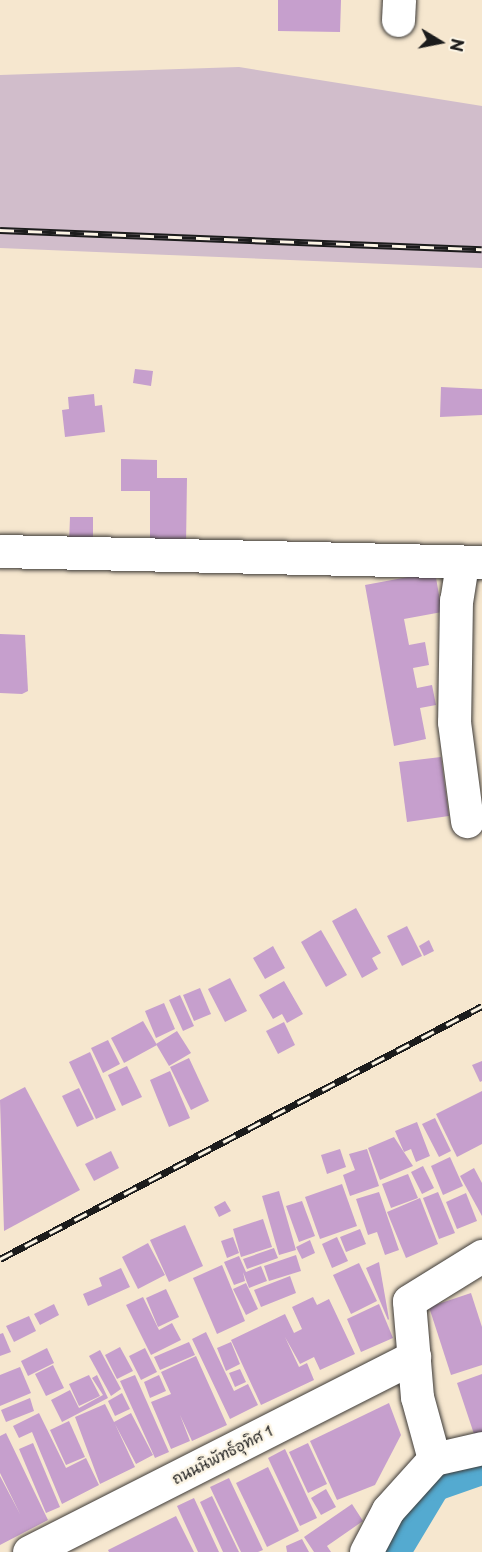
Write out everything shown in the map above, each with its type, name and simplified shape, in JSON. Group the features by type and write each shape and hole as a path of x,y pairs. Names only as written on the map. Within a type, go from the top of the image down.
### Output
{"street":[{"path":"0,551 472,563 456,600 454,722 467,821"},
{"path":"434,1459 417,1397 409,1301 482,1256"},
{"name":"ถนนนิพัทธ์อุทิศ 1","path":"29,1552 414,1357"},
{"path":"366,1552 388,1510 434,1459 482,1448"}],"shaded area":[{"path":"239,67 482,106 482,268 0,248 0,75"}],"building":[{"path":"278,0 341,0 340,32 278,31"},
{"path":"135,369 153,371 151,386 133,383"},
{"path":"441,387 482,389 482,415 440,417"},
{"path":"94,394 95,406 102,405 105,432 65,437 62,410 69,409 68,397"},
{"path":"121,459 157,460 157,478 187,478 186,546 150,546 150,491 121,491"},
{"path":"70,517 93,517 93,545 69,544"},
{"path":"435,572 442,612 404,619 409,645 425,642 429,665 413,668 417,688 432,685 436,705 420,708 426,739 394,746 365,585"},
{"path":"0,634 25,635 28,691 22,694 0,693"},
{"path":"441,757 449,816 407,822 399,762"},
{"path":"356,908 381,953 372,958 378,969 362,978 332,921"},
{"path":"407,926 422,956 402,966 387,936"},
{"path":"321,930 347,975 326,987 301,942"},
{"path":"429,940 434,951 424,956 419,946"},
{"path":"273,946 285,968 265,979 253,958"},
{"path":"230,978 247,1011 225,1022 208,989"},
{"path":"284,981 303,1014 287,1023 282,1014 273,1019 259,995"},
{"path":"200,988 211,1014 194,1021 183,995"},
{"path":"180,995 194,1026 183,1031 169,1000"},
{"path":"164,1003 175,1029 156,1038 145,1011"},
{"path":"143,1021 157,1045 124,1063 111,1038"},
{"path":"284,1022 295,1045 278,1054 266,1031"},
{"path":"177,1031 191,1053 169,1066 156,1044"},
{"path":"108,1040 120,1064 103,1073 91,1048"},
{"path":"90,1052 116,1110 96,1119 69,1062"},
{"path":"189,1058 209,1101 191,1110 170,1067"},
{"path":"482,1061 482,1081 480,1082 472,1065"},
{"path":"127,1066 142,1097 122,1106 108,1075"},
{"path":"170,1071 190,1118 169,1127 150,1080"},
{"path":"25,1087 80,1190 4,1231 0,1100"},
{"path":"79,1088 94,1119 77,1127 62,1096"},
{"path":"482,1091 482,1144 457,1157 436,1114"},
{"path":"435,1118 451,1151 439,1157 422,1124"},
{"path":"417,1122 430,1156 416,1162 411,1149 404,1152 395,1131"},
{"path":"394,1137 413,1166 380,1180 368,1148"},
{"path":"340,1149 346,1167 327,1174 321,1155"},
{"path":"367,1149 379,1186 350,1196 343,1175 355,1170 349,1154"},
{"path":"111,1151 119,1168 94,1181 85,1164"},
{"path":"450,1157 463,1186 443,1195 431,1166"},
{"path":"423,1166 434,1188 422,1194 411,1172"},
{"path":"474,1168 482,1183 482,1216 460,1176"},
{"path":"408,1174 418,1198 391,1208 382,1184"},
{"path":"342,1184 357,1226 320,1239 305,1197"},
{"path":"279,1191 296,1250 279,1255 262,1196"},
{"path":"379,1192 399,1250 385,1255 377,1232 368,1235 356,1199"},
{"path":"438,1192 455,1233 439,1239 423,1198"},
{"path":"466,1193 477,1221 457,1229 446,1202"},
{"path":"420,1198 438,1244 406,1258 387,1212"},
{"path":"225,1201 231,1211 219,1217 214,1207"},
{"path":"302,1201 315,1236 299,1242 286,1206"},
{"path":"263,1219 272,1247 241,1257 233,1229"},
{"path":"185,1225 203,1266 169,1282 150,1240"},
{"path":"360,1229 366,1244 346,1252 340,1237"},
{"path":"233,1237 239,1253 227,1258 221,1241"},
{"path":"337,1237 348,1261 332,1268 322,1244"},
{"path":"310,1240 315,1253 302,1259 296,1247"},
{"path":"148,1243 165,1275 138,1289 122,1257"},
{"path":"274,1248 278,1258 247,1269 243,1259"},
{"path":"296,1255 301,1271 269,1281 264,1266"},
{"path":"239,1256 246,1272 261,1266 267,1281 249,1288 243,1272 245,1281 234,1285 224,1262"},
{"path":"379,1262 389,1319 388,1320 366,1268"},
{"path":"359,1263 377,1301 351,1314 333,1275"},
{"path":"222,1265 245,1321 217,1334 193,1278"},
{"path":"121,1268 130,1287 88,1306 83,1294 102,1286 99,1278"},
{"path":"290,1276 296,1293 261,1307 254,1290"},
{"path":"246,1283 258,1309 246,1315 233,1289"},
{"path":"166,1289 179,1317 158,1327 146,1298"},
{"path":"471,1293 482,1327 482,1365 451,1375 429,1307"},
{"path":"143,1297 159,1330 172,1323 181,1340 151,1355 126,1305"},
{"path":"313,1297 317,1305 329,1299 355,1354 320,1370 314,1357 300,1364 285,1337 299,1367 307,1363 314,1380 261,1405 231,1340 285,1314 294,1333 302,1329 292,1307"},
{"path":"54,1304 59,1315 40,1325 34,1314"},
{"path":"379,1304 393,1338 361,1352 347,1319"},
{"path":"29,1316 36,1331 14,1342 6,1326"},
{"path":"206,1332 234,1391 248,1384 258,1405 230,1419 192,1339"},
{"path":"3,1333 11,1352 0,1356 0,1334"},
{"path":"189,1342 195,1355 160,1370 154,1357"},
{"path":"231,1342 240,1364 226,1371 217,1348"},
{"path":"120,1347 133,1371 117,1379 105,1355"},
{"path":"47,1348 54,1363 28,1376 21,1361"},
{"path":"145,1348 157,1372 141,1380 129,1356"},
{"path":"100,1350 121,1389 111,1396 89,1356"},
{"path":"196,1356 227,1425 192,1441 180,1415 190,1441 171,1449 151,1402 171,1394 161,1372"},
{"path":"53,1365 64,1388 46,1396 35,1374"},
{"path":"20,1367 31,1393 0,1406 0,1375"},
{"path":"240,1369 246,1382 235,1387 229,1373"},
{"path":"482,1374 482,1444 478,1446 457,1383"},
{"path":"89,1375 100,1396 79,1406 69,1384"},
{"path":"97,1375 108,1398 62,1422 51,1400 70,1390 79,1408 103,1395 92,1378"},
{"path":"135,1375 169,1452 155,1458 120,1381"},
{"path":"159,1375 166,1391 150,1398 144,1382"},
{"path":"122,1393 130,1409 115,1416 108,1401"},
{"path":"30,1398 34,1411 6,1422 1,1410"},
{"path":"389,1403 401,1435 375,1485 337,1500 310,1441"},
{"path":"105,1404 114,1422 131,1413 153,1455 136,1464 115,1424 135,1467 100,1484 75,1417"},
{"path":"39,1413 66,1468 86,1458 99,1485 62,1504 32,1432 19,1438 13,1426"},
{"path":"69,1421 85,1457 66,1465 50,1430"},
{"path":"6,1433 48,1520 0,1545 0,1476 20,1514 0,1473 0,1436"},
{"path":"33,1443 60,1507 46,1513 19,1449"},
{"path":"308,1443 327,1484 308,1493 289,1452"},
{"path":"285,1449 317,1518 300,1526 268,1458"},
{"path":"268,1467 299,1531 267,1547 236,1483"},
{"path":"229,1478 263,1550 241,1552 210,1487"},
{"path":"326,1489 336,1507 321,1515 311,1498"},
{"path":"212,1496 239,1552 223,1552 200,1502"},
{"path":"194,1498 219,1552 198,1552 177,1506"},
{"path":"352,1504 363,1521 327,1546 331,1552 314,1552 304,1537"},
{"path":"176,1516 194,1552 109,1552 108,1550"},
{"path":"302,1539 309,1552 287,1552 286,1546"}],"waterway":[{"path":"397,1552 436,1487 482,1471"}],"railway":[{"path":"0,230 482,249"},
{"path":"0,1259 482,1006"}]}
